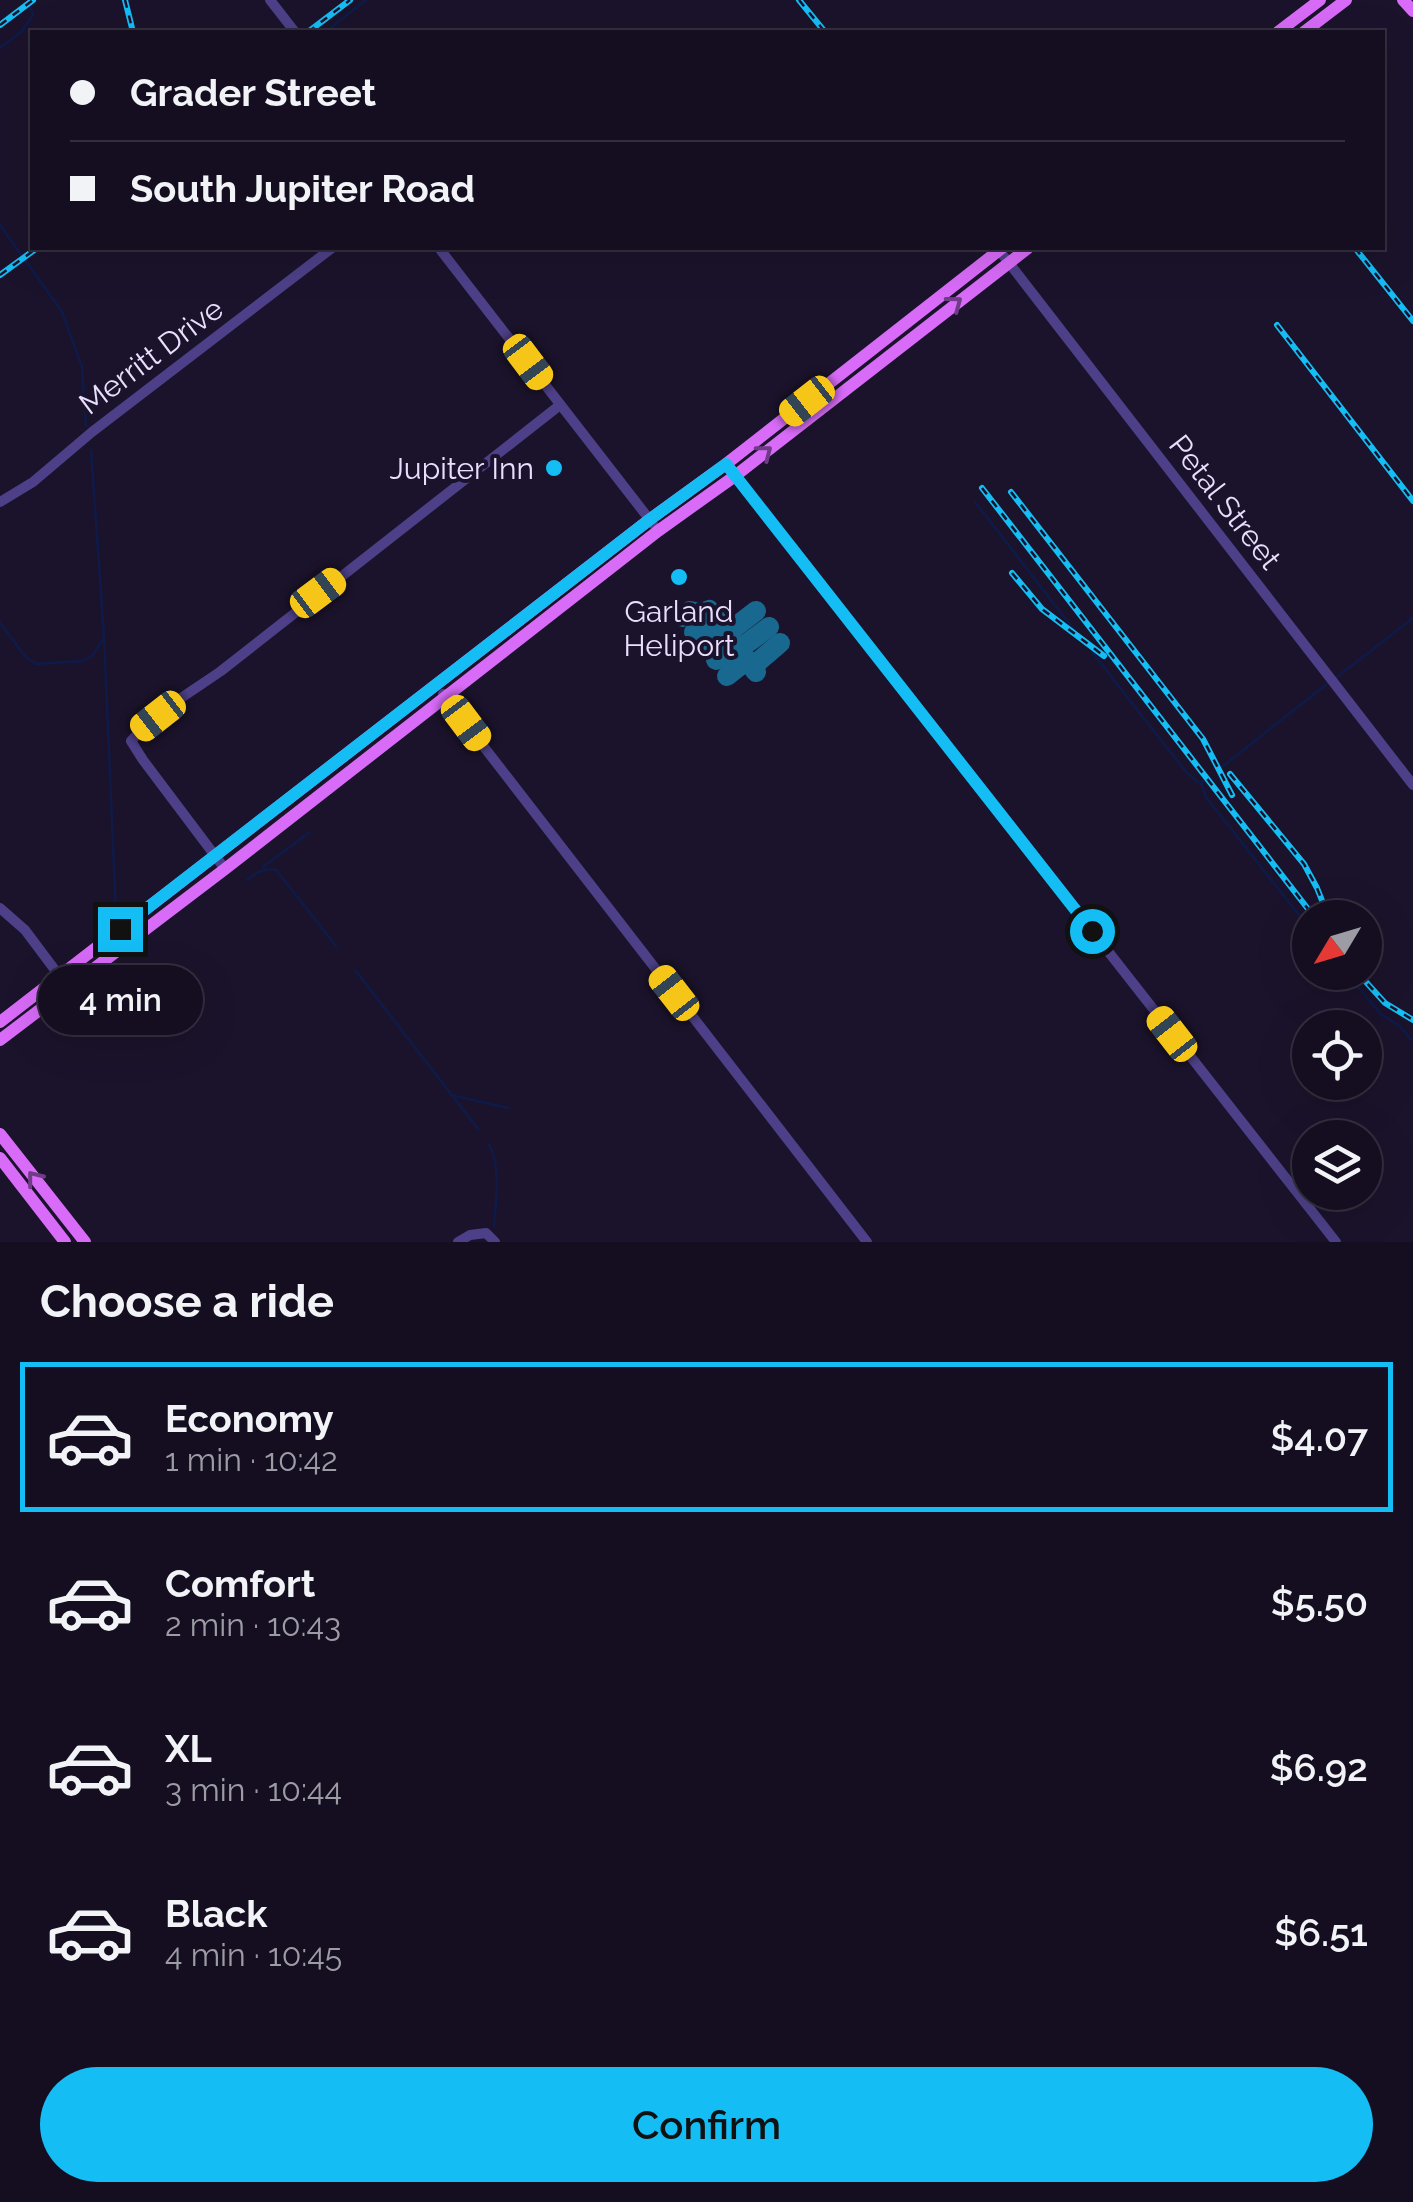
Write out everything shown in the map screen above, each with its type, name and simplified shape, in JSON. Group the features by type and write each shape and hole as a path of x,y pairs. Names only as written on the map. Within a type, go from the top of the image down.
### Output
{"main road":[{"path":"1281,30 1320,0"},
{"path":"1307,30 1346,0"},
{"path":"1403,0 1413,11"},
{"path":"0,1022 225,870 441,691 999,250"},
{"path":"654,525 735,476 1025,250"},
{"path":"0,1040 64,981 215,856 300,790 441,691"},
{"path":"300,790 310,803"},
{"path":"0,1134 85,1242"},
{"path":"0,1158 66,1242"},
{"path":"55,1228 67,1219"}],"street":[{"path":"270,0 293,30"},
{"name":"Merritt Drive","path":"0,502 33,482 92,432 329,250"},
{"path":"442,250 654,525"},
{"name":"Petal Street","path":"1001,250 1413,785"},
{"path":"225,870 131,741 560,404"},
{"path":"726,464 1336,1242"},
{"path":"441,691 867,1242"},
{"path":"0,908 25,930 64,981"},
{"path":"458,1242 486,1232 496,1242"}],"waterway":[{"path":"0,48 21,32 33,15 28,0"},
{"path":"328,30 366,0"},
{"path":"0,225 62,312 82,367 86,426"},
{"path":"91,450 116,914"},
{"path":"975,502 1079,636"},
{"path":"1337,677 1413,618"},
{"path":"0,623 36,664 83,661 92,656 104,638"},
{"path":"1092,652 1198,782"},
{"path":"1223,766 1327,684"},
{"path":"1203,781 1206,797 1292,906"},
{"path":"263,867 310,832"},
{"path":"247,880 264,870 276,870 336,946"},
{"path":"355,970 479,1130"},
{"path":"1360,990 1411,1040"},
{"path":"451,1095 508,1108"},
{"path":"489,1144 496,1174 494,1226"}],"taxiway":[{"path":"683,617 690,611 709,610 756,672"},
{"path":"729,635 756,611"},
{"path":"694,632 715,618"},
{"path":"741,651 769,627"},
{"path":"705,646 726,632"},
{"path":"753,666 780,643"},
{"path":"716,660 738,647"},
{"path":"727,676 749,661"}],"railway":[{"path":"0,25 33,0"},
{"path":"125,0 132,30"},
{"path":"311,30 350,0"},
{"path":"799,0 823,30"},
{"path":"0,275 34,250"},
{"path":"1357,250 1413,321"},
{"path":"1277,325 1413,501"},
{"path":"982,488 1301,900"},
{"path":"1011,492 1203,739 1232,795"},
{"path":"1012,573 1042,609 1104,656"},
{"path":"1230,774 1304,864 1322,900"},
{"path":"1373,990 1385,1003 1413,1020"}],"place":[{"name":"Jupiter Inn","path":"554,468"},
{"name":"Garland Heliport","path":"679,577"}],"route":[{"path":"120,929 726,464 1092,931"}]}
